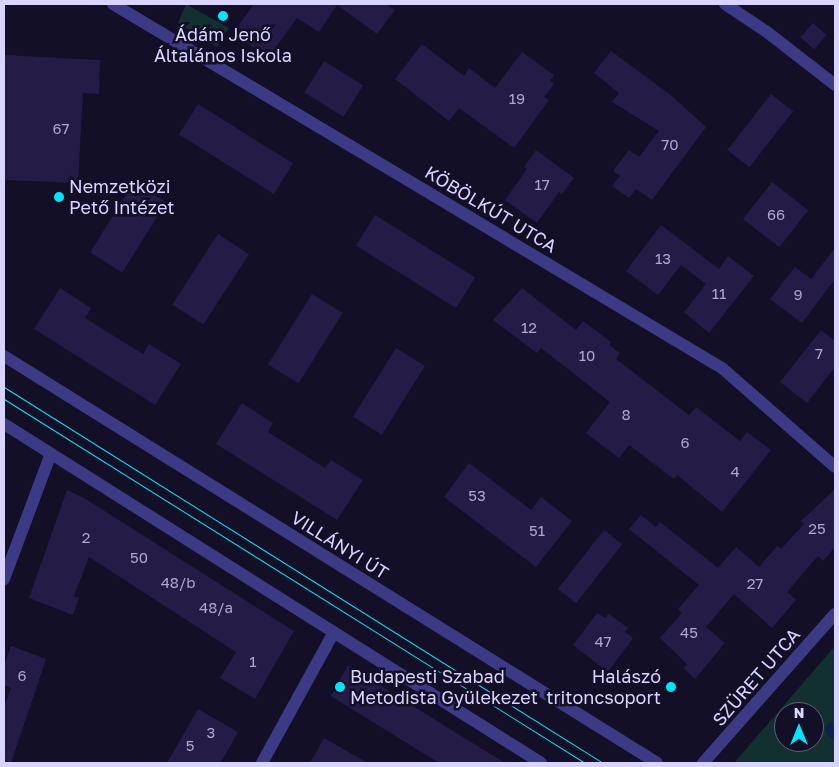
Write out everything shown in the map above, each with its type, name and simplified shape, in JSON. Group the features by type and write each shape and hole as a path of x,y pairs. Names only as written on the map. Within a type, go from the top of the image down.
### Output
{"street":[{"name":"KÖBÖLKÚT UTCA","path":"113,4 722,368 835,467"},
{"path":"729,5 835,85"},
{"name":"VILLÁNYI ÚT","path":"4,356 657,763"},
{"path":"4,424 541,763"},
{"path":"4,579 51,453"},
{"name":"SZÜRET UTCA","path":"703,763 835,614"},
{"path":"262,763 334,632"}],"green space":[{"path":"186,4 229,28 217,47 178,23"},
{"path":"835,646 835,763 734,763 774,717 774,752 824,752 824,702 787,702"}],"water":[{"path":"830,722 835,725 835,742 827,735 825,728"}],"building":[{"path":"254,4 386,4 395,10 377,34 337,5 319,32 297,18 268,58 233,33"},
{"path":"813,23 827,35 814,49 801,37"},
{"path":"422,44 464,76 469,68 495,88 522,52 554,75 550,81 554,84 544,97 549,100 514,148 459,108 449,121 395,79"},
{"path":"611,51 672,96 706,127 652,200 636,189 629,198 612,186 620,176 613,171 629,150 639,157 659,131 612,102 619,93 594,73"},
{"path":"4,55 100,60 99,94 83,93 78,183 4,180"},
{"path":"324,61 363,85 343,117 304,92"},
{"path":"771,94 793,111 749,167 727,150"},
{"path":"198,104 293,163 274,194 179,135"},
{"path":"536,150 574,178 562,194 559,192 537,223 505,200 527,169 524,167"},
{"path":"134,182 166,202 122,273 90,252"},
{"path":"772,182 808,210 779,247 743,219"},
{"path":"375,215 475,278 456,308 356,246"},
{"path":"661,225 719,269 728,256 754,276 709,333 684,312 706,284 681,265 658,295 626,271"},
{"path":"218,234 249,254 203,325 172,304"},
{"path":"835,248 835,279 802,323 770,299 795,267 811,279"},
{"path":"60,288 91,308 85,318 143,354 149,344 181,364 155,405 34,329"},
{"path":"522,288 576,330 583,321 611,342 609,345 620,353 616,359 689,415 696,407 740,441 747,432 771,450 722,512 677,475 674,479 629,445 619,458 586,433 610,402 541,348 537,353 493,320"},
{"path":"312,294 343,313 299,383 268,364"},
{"path":"821,330 835,341 835,367 807,403 780,382"},
{"path":"396,348 425,366 382,435 353,417"},
{"path":"242,403 273,423 268,432 325,468 331,460 363,480 337,520 216,444"},
{"path":"469,463 531,510 541,497 572,521 536,567 444,497"},
{"path":"835,489 835,547 823,561 818,556 787,592 796,600 772,628 734,594 706,627 725,643 695,679 683,668 687,664 660,638 682,613 678,609 699,585 629,529 641,515 656,527 660,522 718,568 736,547 759,567 777,546 781,549 804,524 801,521"},
{"path":"67,490 84,498 294,631 255,699 220,678 236,652 89,557 74,596 79,598 73,615 29,598"},
{"path":"604,530 622,544 576,603 558,589"},
{"path":"597,613 605,618 609,614 628,628 625,632 633,638 608,672 573,645"},
{"path":"11,646 46,659 11,763 4,763 4,707 11,688 4,685 4,666"},
{"path":"348,665 505,763 439,763 331,696"},
{"path":"198,709 238,732 224,757 220,763 167,763"},
{"path":"324,738 368,763 310,763"}],"tram line":[{"path":"4,387 603,763"},
{"path":"4,399 585,763"}],"place":[{"name":"Ádám Jenő Általános Iskola","path":"223,16"},
{"name":"Nemzetközi Pető Intézet","path":"59,197"},
{"name":"Budapesti Szabad Metodista Gyülekezet","path":"340,687"},
{"name":"Halászó tritoncsoport","path":"671,687"}]}
